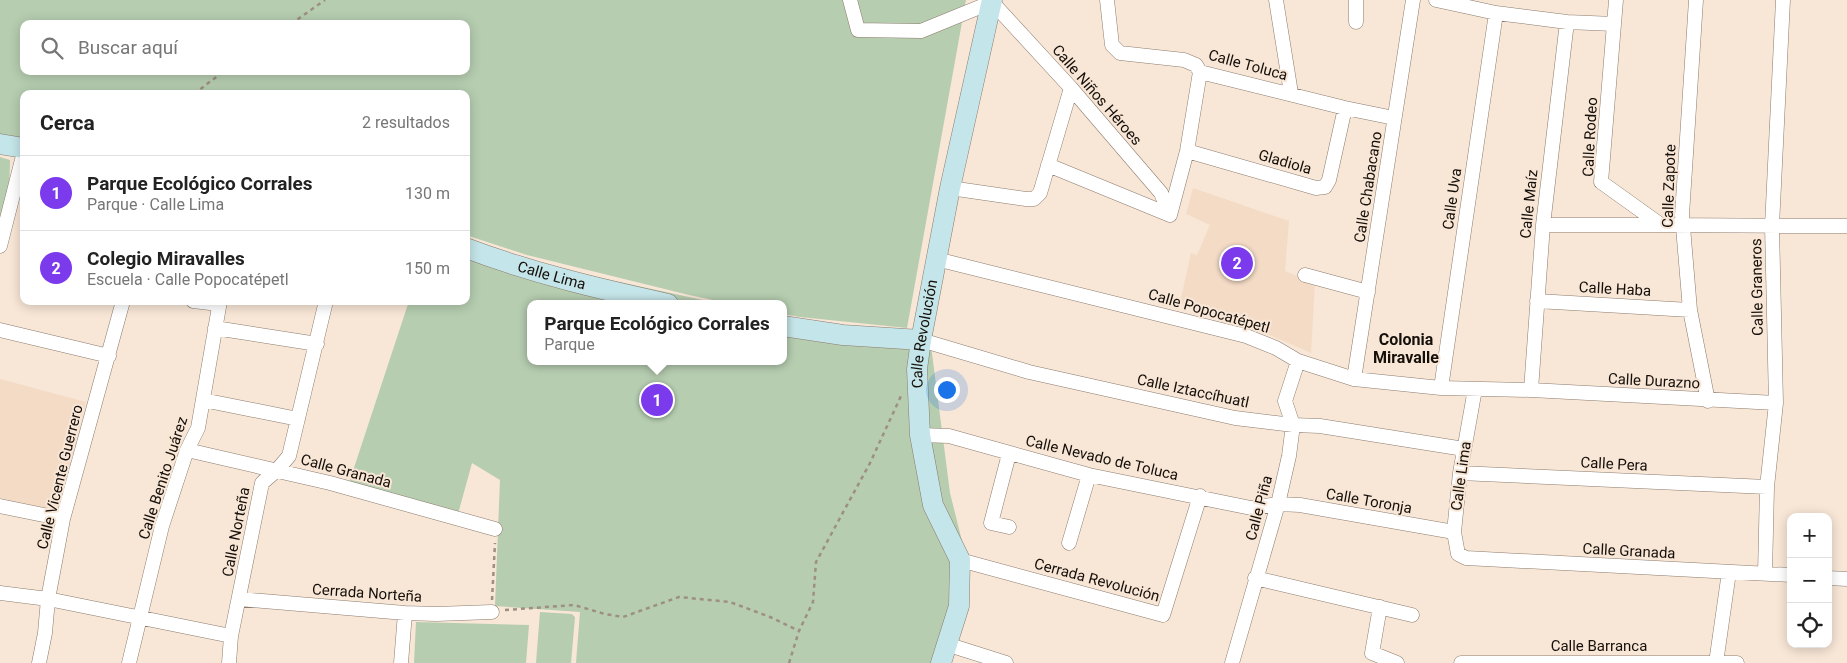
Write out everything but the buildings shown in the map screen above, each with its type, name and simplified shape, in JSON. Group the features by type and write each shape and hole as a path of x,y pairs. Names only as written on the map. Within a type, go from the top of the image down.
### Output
{"street":[{"path":"850,0 858,30 922,31 992,1"},
{"name":"Calle Toluca","path":"1107,0 1112,44 1120,53 1184,60 1196,65 1200,72 1345,108 1394,118"},
{"path":"1276,0 1291,94"},
{"path":"1356,0 1356,22"},
{"name":"Calle Chabacano","path":"1354,379 1413,0"},
{"path":"1436,0 1496,13 1567,22 1614,24"},
{"name":"Calle Rodeo","path":"1616,0 1601,182 1661,224 1683,226 1847,226"},
{"name":"Calle Zapote","path":"1696,0 1682,215 1690,310 1708,401"},
{"name":"Calle Graneros","path":"1765,574 1767,487 1776,403 1772,226 1783,0"},
{"name":"Calle Niños Héroes","path":"992,1 1071,88 1161,193 1170,215"},
{"name":"Calle Revolución","path":"941,663 959,606 960,560 933,505 920,434 917,369 950,188 992,1"},
{"name":"Calle Uva","path":"1441,388 1496,13"},
{"name":"Calle Maíz","path":"1531,390 1543,224 1567,22"},
{"path":"1048,166 1170,215 1187,151 1200,72"},
{"path":"950,188 1034,199 1040,193 1071,88"},
{"name":"Gladiola","path":"1187,151 1316,188 1325,187 1329,180 1345,108"},
{"path":"0,144 20,147"},
{"path":"0,246 18,198 20,183"},
{"path":"1543,224 1661,224"},
{"name":"Calle Lima","path":"470,250 502,262 600,289 650,300"},
{"name":"Calle Popocatépetl","path":"936,259 1246,336 1276,348 1298,361 1354,379 1441,388 1531,390"},
{"path":"1305,275 1368,292"},
{"name":"Calle Haba","path":"1537,301 1690,310"},
{"name":"Calle Vicente Guerrero","path":"39,663 46,633 48,599 63,519 122,305"},
{"name":"Calle Benito Juárez","path":"128,663 162,526 186,450 198,428 219,305"},
{"name":"Calle Norteña","path":"229,663 231,636 262,483 289,456 325,305"},
{"path":"787,327 843,335 921,340"},
{"path":"216,328 317,344"},
{"path":"0,330 109,356"},
{"name":"Calle Iztaccíhuatl","path":"921,340 1029,372 1235,418 1293,425 1320,426 1464,449"},
{"name":"Calle Piña","path":"1232,663 1278,504 1289,456 1293,425 1285,401 1298,361"},
{"name":"Calle Lima","path":"1466,558 1458,554 1454,532 1460,473 1475,389"},
{"name":"Calle Durazno","path":"1531,390 1708,401 1776,403"},
{"path":"203,400 298,419"},
{"name":"Calle Nevado de Toluca","path":"920,434 949,436 1089,475 1200,496 1251,508 1278,504"},
{"name":"Calle Granada","path":"186,450 330,482 496,529"},
{"path":"1009,527 991,523 1010,454"},
{"name":"Calle Pera","path":"1460,473 1767,487"},
{"path":"1069,543 1089,475"},
{"name":"Cerrada Revolución","path":"960,560 1162,615 1200,496"},
{"name":"Calle Toronja","path":"1278,504 1300,505 1454,532"},
{"path":"0,506 63,519"},
{"name":"Calle Granada","path":"1466,558 1787,576"},
{"path":"1716,663 1729,572"},
{"path":"1256,578 1412,615"},
{"path":"1832,578 1847,579"},
{"path":"0,592 48,599 231,636"},
{"name":"Cerrada Norteña","path":"239,599 406,613 492,612"},
{"path":"1380,607 1372,654 1397,663"},
{"path":"401,663 406,613"},
{"path":"946,644 1006,663"},
{"name":"Calle Barranca","path":"1461,663 1737,663"}],"path":[{"path":"297,20 325,0"},
{"path":"199,90 219,75"},
{"path":"789,663 799,631 813,602 816,562 870,463 902,394"},
{"path":"496,529 492,612 521,608 574,605 623,617 679,597 730,602 770,617 799,631"}],"shaded area":[{"path":"1193,188 1289,221 1285,271 1315,283 1311,353 1254,328 1180,303 1191,253 1197,255 1210,225 1186,214"},
{"path":"0,379 86,402 59,511 0,498"}],"green space":[{"path":"0,0 966,0 907,328 787,315 787,300 713,300 689,295 527,255 470,236 470,90 20,90 20,140 0,134"},
{"path":"0,157 10,160 9,195 0,228"},
{"path":"470,239 528,262 703,300 527,300 527,365 787,365 787,318 930,338 950,493 967,561 945,663 576,663 580,612 495,606 500,480 472,463 458,514 349,483 408,305 470,305"},
{"path":"540,612 572,614 575,617 571,663 536,663"},
{"path":"416,622 529,625 526,663 414,663"}],"place":[{"name":"Colegio Miravalles","path":"1237,263"},
{"name":"Parque Ecológico Corrales","path":"657,400"}],"district":[{"name":"Colonia Miravalle","path":"1406,348"}]}
